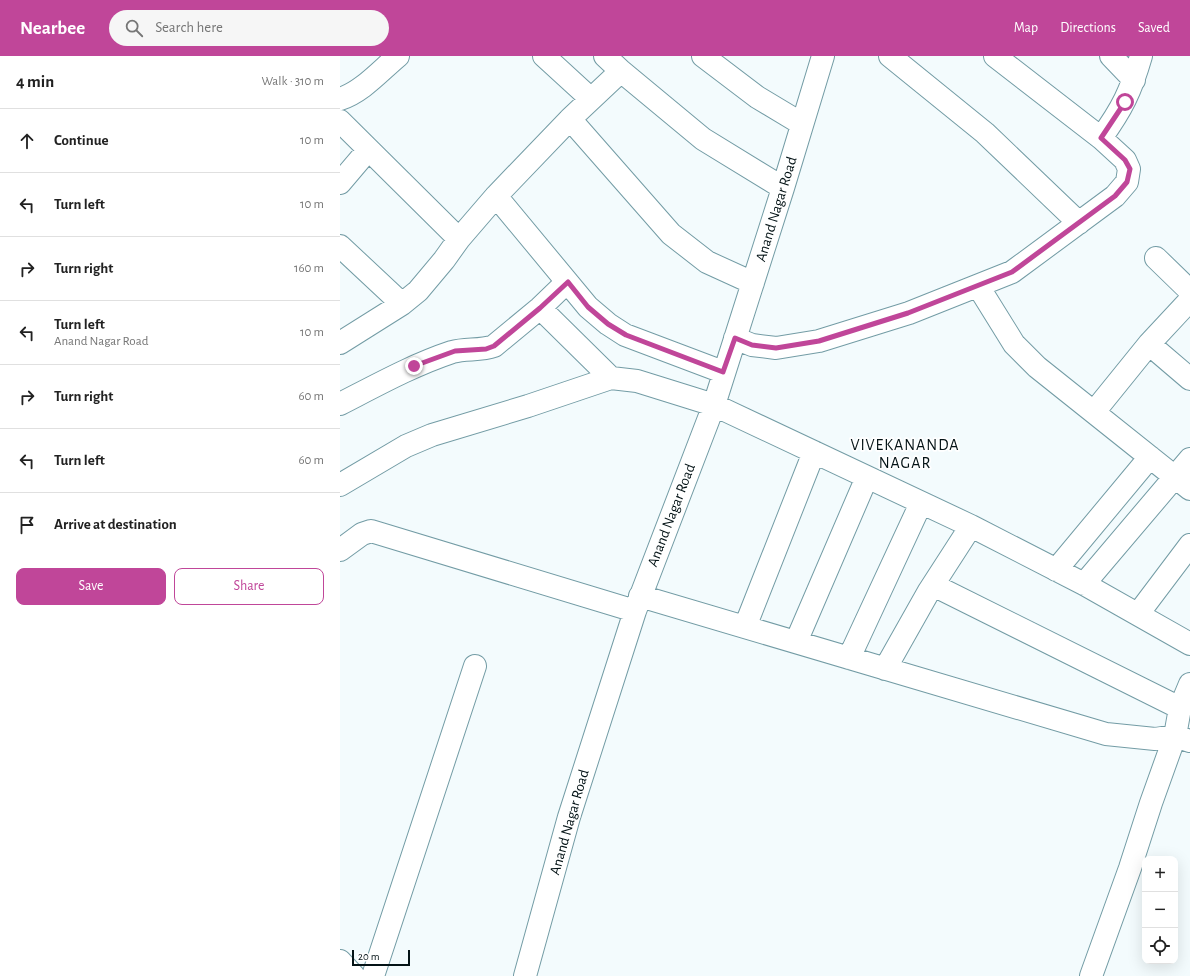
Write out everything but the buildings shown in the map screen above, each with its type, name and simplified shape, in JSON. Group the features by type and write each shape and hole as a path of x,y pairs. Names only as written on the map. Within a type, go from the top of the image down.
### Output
{"street":[{"path":"340,99 348,96 363,86 398,56"},
{"path":"544,56 591,99"},
{"path":"703,56 757,97 802,124"},
{"name":"Anand Nagar Road","path":"526,976 569,817 638,604 714,404 783,188 823,56"},
{"path":"890,56 985,134 1079,223"},
{"path":"735,338 752,345 776,348 819,341 908,313 1012,272 1115,196 1127,182 1130,169 1125,160 1101,138 995,56"},
{"path":"1111,56 1134,80"},
{"path":"1101,138 1120,111 1134,80 1141,56"},
{"path":"340,343 402,304 427,280 459,239 496,196 591,99 613,63 703,139 783,188"},
{"path":"570,119 671,234 707,262 753,283"},
{"path":"340,121 459,239"},
{"path":"340,183 368,150"},
{"path":"496,196 588,307 608,324 626,335 723,372"},
{"path":"340,246 402,304"},
{"path":"1156,258 1190,292"},
{"path":"340,404 421,364 455,351 486,349 494,346 540,308 568,282"},
{"path":"978,286 1014,344 1037,368 1182,483"},
{"path":"1094,412 1149,344 1190,300"},
{"path":"540,308 611,378"},
{"path":"1149,344 1190,379"},
{"path":"340,485 406,446 432,435 528,406 611,378 638,381 714,404 971,526 1084,584 1190,644"},
{"path":"745,627 814,452"},
{"path":"1056,570 1150,457"},
{"path":"1084,584 1182,483 1190,459"},
{"path":"796,642 867,477"},
{"path":"849,658 921,503"},
{"path":"885,669 933,585 971,526"},
{"path":"340,550 362,534 371,531 638,604 745,627 1106,734 1155,739 1183,739"},
{"path":"1138,614 1190,545"},
{"path":"933,585 1180,708"},
{"path":"373,976 475,666"},
{"path":"1091,976 1130,868 1151,803 1183,739 1180,708 1190,684"},
{"path":"340,961 354,976"}],"district":[{"name":"VIVEKANANDA NAGAR","path":"905,453"}],"route":[{"path":"414,366 455,351 486,349 494,346 540,308 568,282 588,307 608,324 626,335 723,372 735,338 752,345 776,348 819,341 908,313 1012,272 1115,196 1127,182 1130,169 1125,160 1101,138 1125,102"}]}
